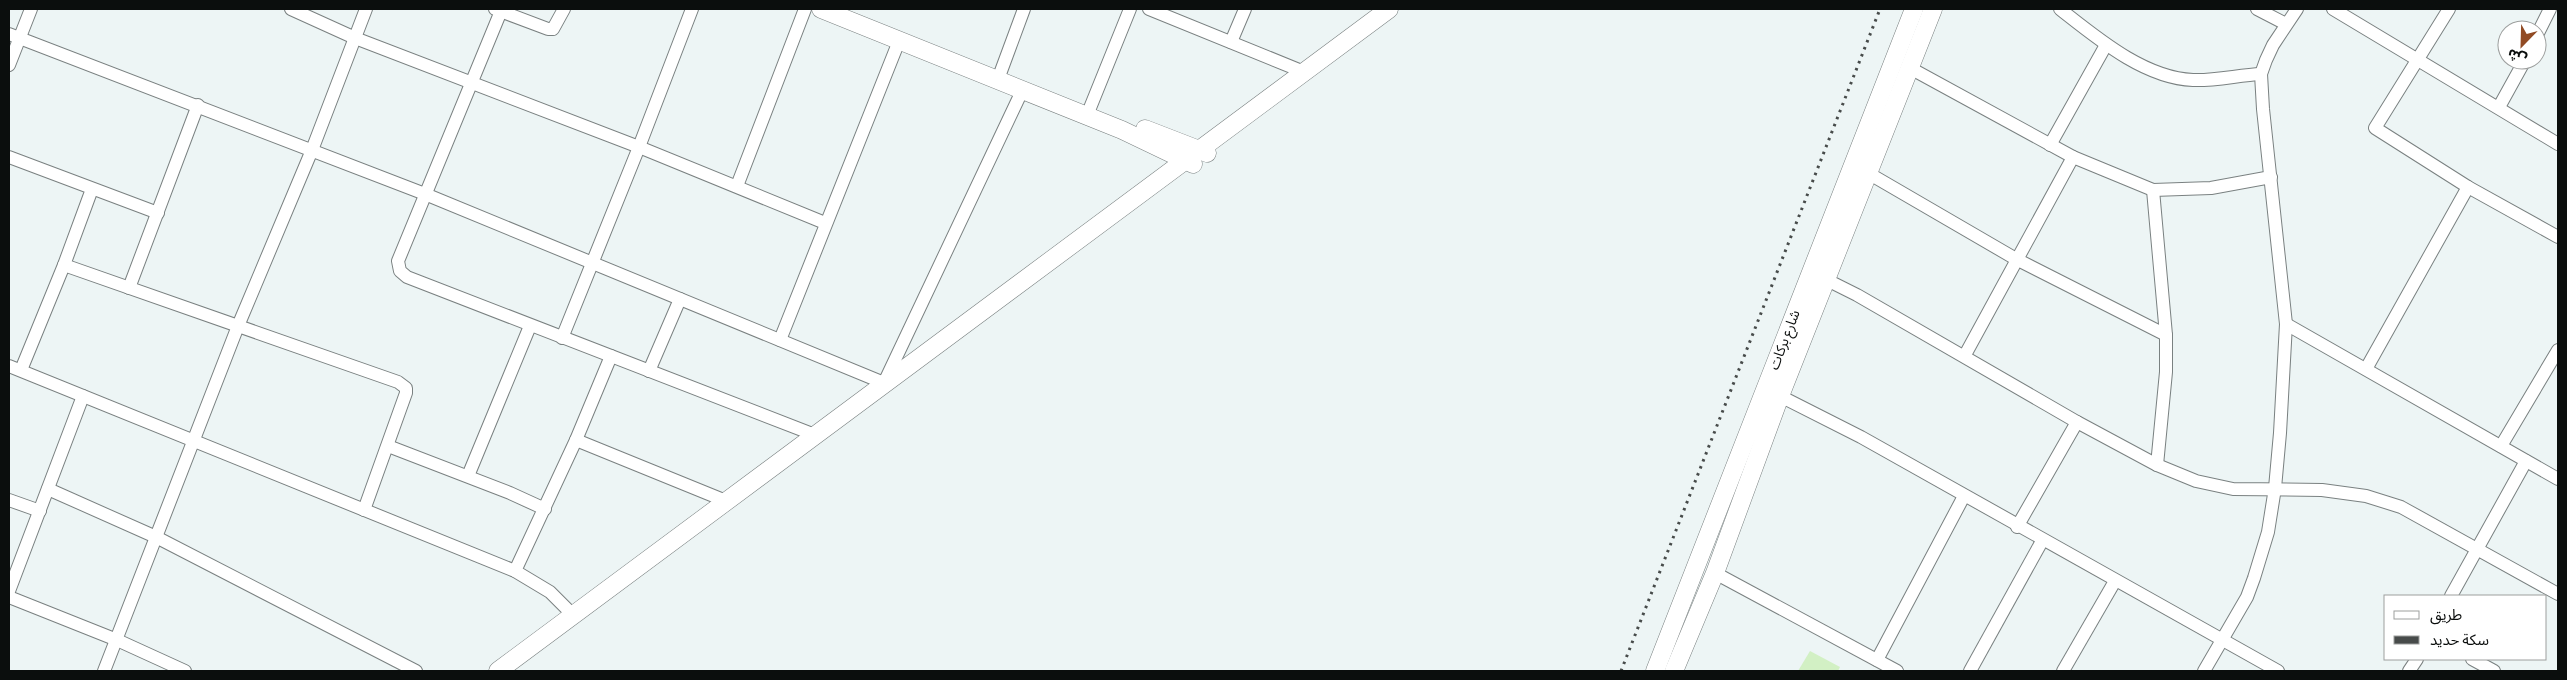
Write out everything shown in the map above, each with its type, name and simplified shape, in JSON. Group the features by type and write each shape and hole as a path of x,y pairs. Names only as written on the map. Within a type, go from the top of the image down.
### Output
{"street":[{"path":"9,65 14,36 31,9"},
{"path":"291,9 355,38 639,147 825,222"},
{"path":"104,671 238,326 312,150 366,9"},
{"path":"564,9 553,29 498,10 471,83 398,261 400,271 407,277 530,326 815,435"},
{"path":"562,338 692,9"},
{"path":"737,186 805,9"},
{"path":"821,9 899,41 1090,108 1197,157"},
{"path":"845,9 999,77 1022,91 1197,157"},
{"path":"999,77 1024,9"},
{"path":"1090,108 1130,9"},
{"path":"1150,9 1304,72"},
{"path":"1231,42 1245,9"},
{"path":"508,670 1197,157 1304,72 1389,9"},
{"path":"508,670 573,615 884,383 1401,9"},
{"name":"شارع بركات","path":"1674,671 1715,573 1780,396 1818,276 1914,9"},
{"name":"شارع بركات","path":"1655,671 1818,276 1868,173 1933,9"},
{"path":"2060,9 2106,45 2153,70 2172,77 2194,80 2261,74"},
{"path":"2257,9 2286,24"},
{"path":"2204,671 2223,640 2254,578 2268,532 2280,433 2286,324 2262,109 2261,74 2273,45 2297,9"},
{"path":"2333,9 2558,144"},
{"path":"2449,9 2375,128 2468,187 2558,238"},
{"path":"14,36 198,105 425,194 884,383"},
{"path":"780,340 825,222 899,41"},
{"path":"2050,145 2106,45"},
{"path":"1910,68 2073,158 2153,190 2211,188 2271,177"},
{"path":"2499,107 2519,70"},
{"path":"884,383 1022,91"},
{"path":"129,288 198,105"},
{"path":"9,157 158,213"},
{"path":"1965,355 2073,158"},
{"path":"1868,173 2016,259 2166,335"},
{"path":"2366,369 2468,187"},
{"path":"92,188 64,265 15,368 516,571 550,592 573,615"},
{"path":"2153,190 2166,335 2165,381 2157,465"},
{"path":"64,265 398,382 406,388 388,446 364,510"},
{"path":"1818,276 1965,355 2076,422 2157,465 2196,481 2224,487 2322,490 2366,496 2402,507 2558,594"},
{"path":"649,371 680,299"},
{"path":"2286,324 2558,479"},
{"path":"468,476 530,326"},
{"path":"2501,446 2558,350"},
{"path":"516,571 576,440 611,356"},
{"path":"9,591 83,396"},
{"path":"1780,396 1861,437 2115,582 2278,671"},
{"path":"2017,527 2076,422"},
{"path":"576,440 726,501"},
{"path":"388,446 468,476 545,509"},
{"path":"2452,595 2526,461"},
{"path":"48,489 156,537 416,671"},
{"path":"1877,660 1964,496"},
{"path":"9,500 40,511"},
{"path":"1970,671 2042,541"},
{"path":"1715,573 1897,671"},
{"path":"2063,671 2115,582"},
{"path":"9,597 117,640 185,671"},
{"path":"2409,671 2415,660"},
{"path":"2474,660 2494,671"}],"green space":[{"path":"1810,651 1840,667 1838,671 1798,671"}],"railway":[{"path":"1621,671 1880,9"}]}
